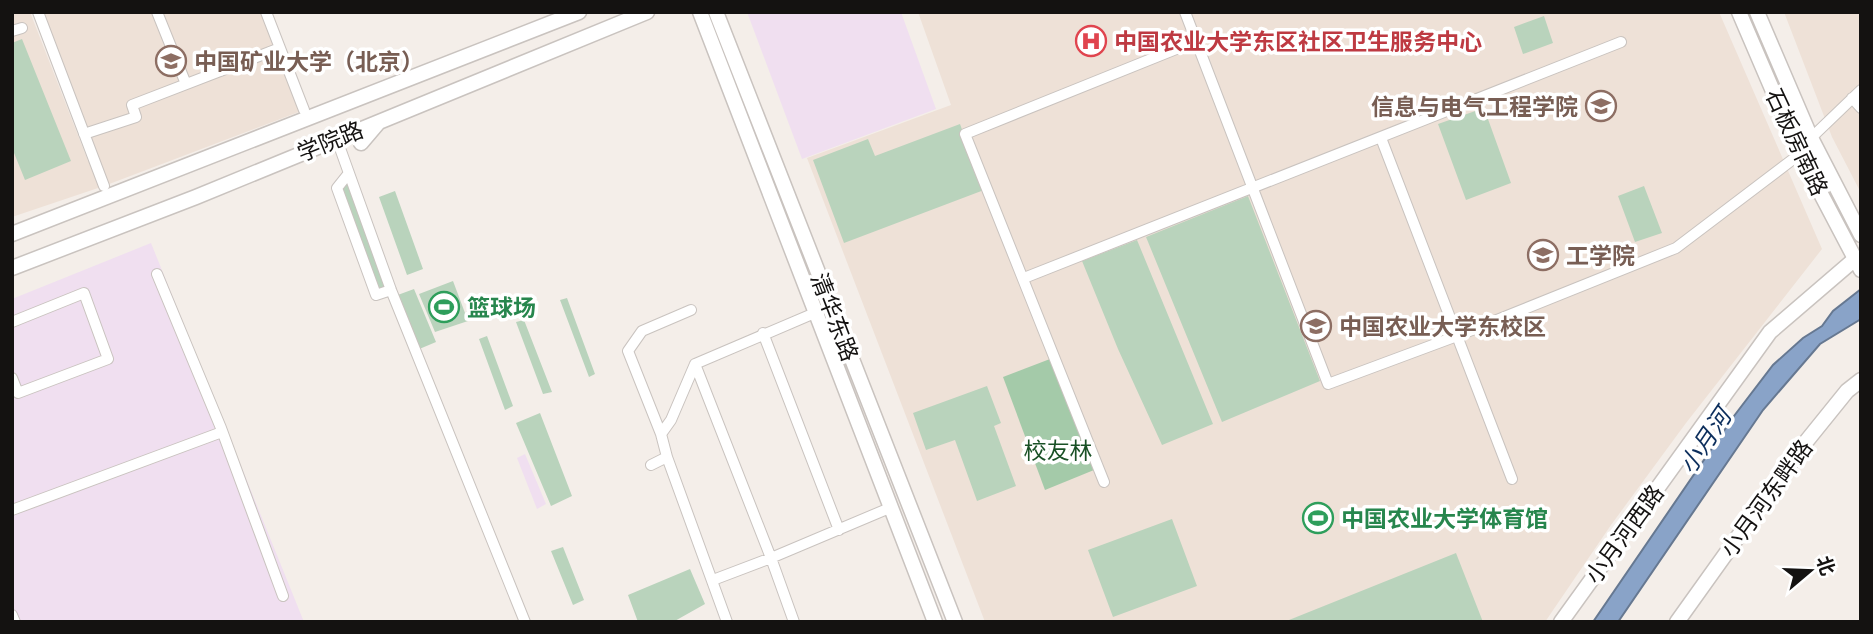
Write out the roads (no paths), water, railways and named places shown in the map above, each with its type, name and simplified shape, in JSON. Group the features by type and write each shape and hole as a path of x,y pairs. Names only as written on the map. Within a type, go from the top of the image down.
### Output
{"main road":[{"name":"学院路","path":"12,234 579,12"},
{"name":"学院路","path":"12,268 196,197 647,12"},
{"name":"清华东路","path":"700,12 935,622"},
{"name":"清华东路","path":"716,12 955,622"},
{"name":"石板房南路","path":"1739,12 1800,155 1858,265"},
{"name":"石板房南路","path":"1757,12 1811,138 1861,235"},
{"path":"415,68 443,65"},
{"path":"361,143 380,121"},
{"path":"302,153 335,153"},
{"name":"小月河西路","path":"1561,622 1770,332 1858,265"},
{"name":"小月河东畔路","path":"1677,622 1805,443 1847,391 1861,380"}],"street":[{"path":"38,12 104,186"},
{"path":"158,12 186,84"},
{"path":"266,12 304,110"},
{"path":"1185,12 1328,384 1457,336 1676,248 1792,160"},
{"path":"1104,482 965,134 1196,41"},
{"path":"1024,278 1621,42"},
{"path":"84,134 136,117 132,106 280,48"},
{"path":"1811,138 1861,90"},
{"path":"1852,97 1861,108"},
{"path":"1381,138 1512,479"},
{"path":"335,153 349,173 391,290 524,622"},
{"path":"349,173 337,188 376,295 391,290"},
{"path":"157,274 222,432 283,596"},
{"path":"12,321 84,293 108,359 15,394 12,379"},
{"path":"691,310 642,331 628,351 661,434 727,622"},
{"path":"661,434 671,421 695,364 817,312"},
{"path":"763,333 839,530"},
{"path":"695,364 794,622"},
{"path":"12,510 222,432"},
{"path":"651,465 667,457"},
{"path":"713,580 892,507"},
{"path":"12,615 15,622"}],"water":[{"path":"1861,289 1861,319 1820,344 1763,410 1618,622 1593,622 1734,416 1773,365 1803,338 1822,326 1833,311"}],"place":[{"name":"中国农业大学东区社区卫生服务中心","path":"1091,41"},
{"name":"中国矿业大学（北京）","path":"171,61"},
{"name":"信息与电气工程学院","path":"1601,106"},
{"name":"工学院","path":"1543,255"},
{"name":"篮球场","path":"444,307"},
{"name":"中国农业大学东校区","path":"1316,326"},
{"name":"中国农业大学体育馆","path":"1318,518"}],"water label":[{"name":"小月河","path":"1705,441"}],"park label":[{"name":"校友林","path":"1058,450"}]}
